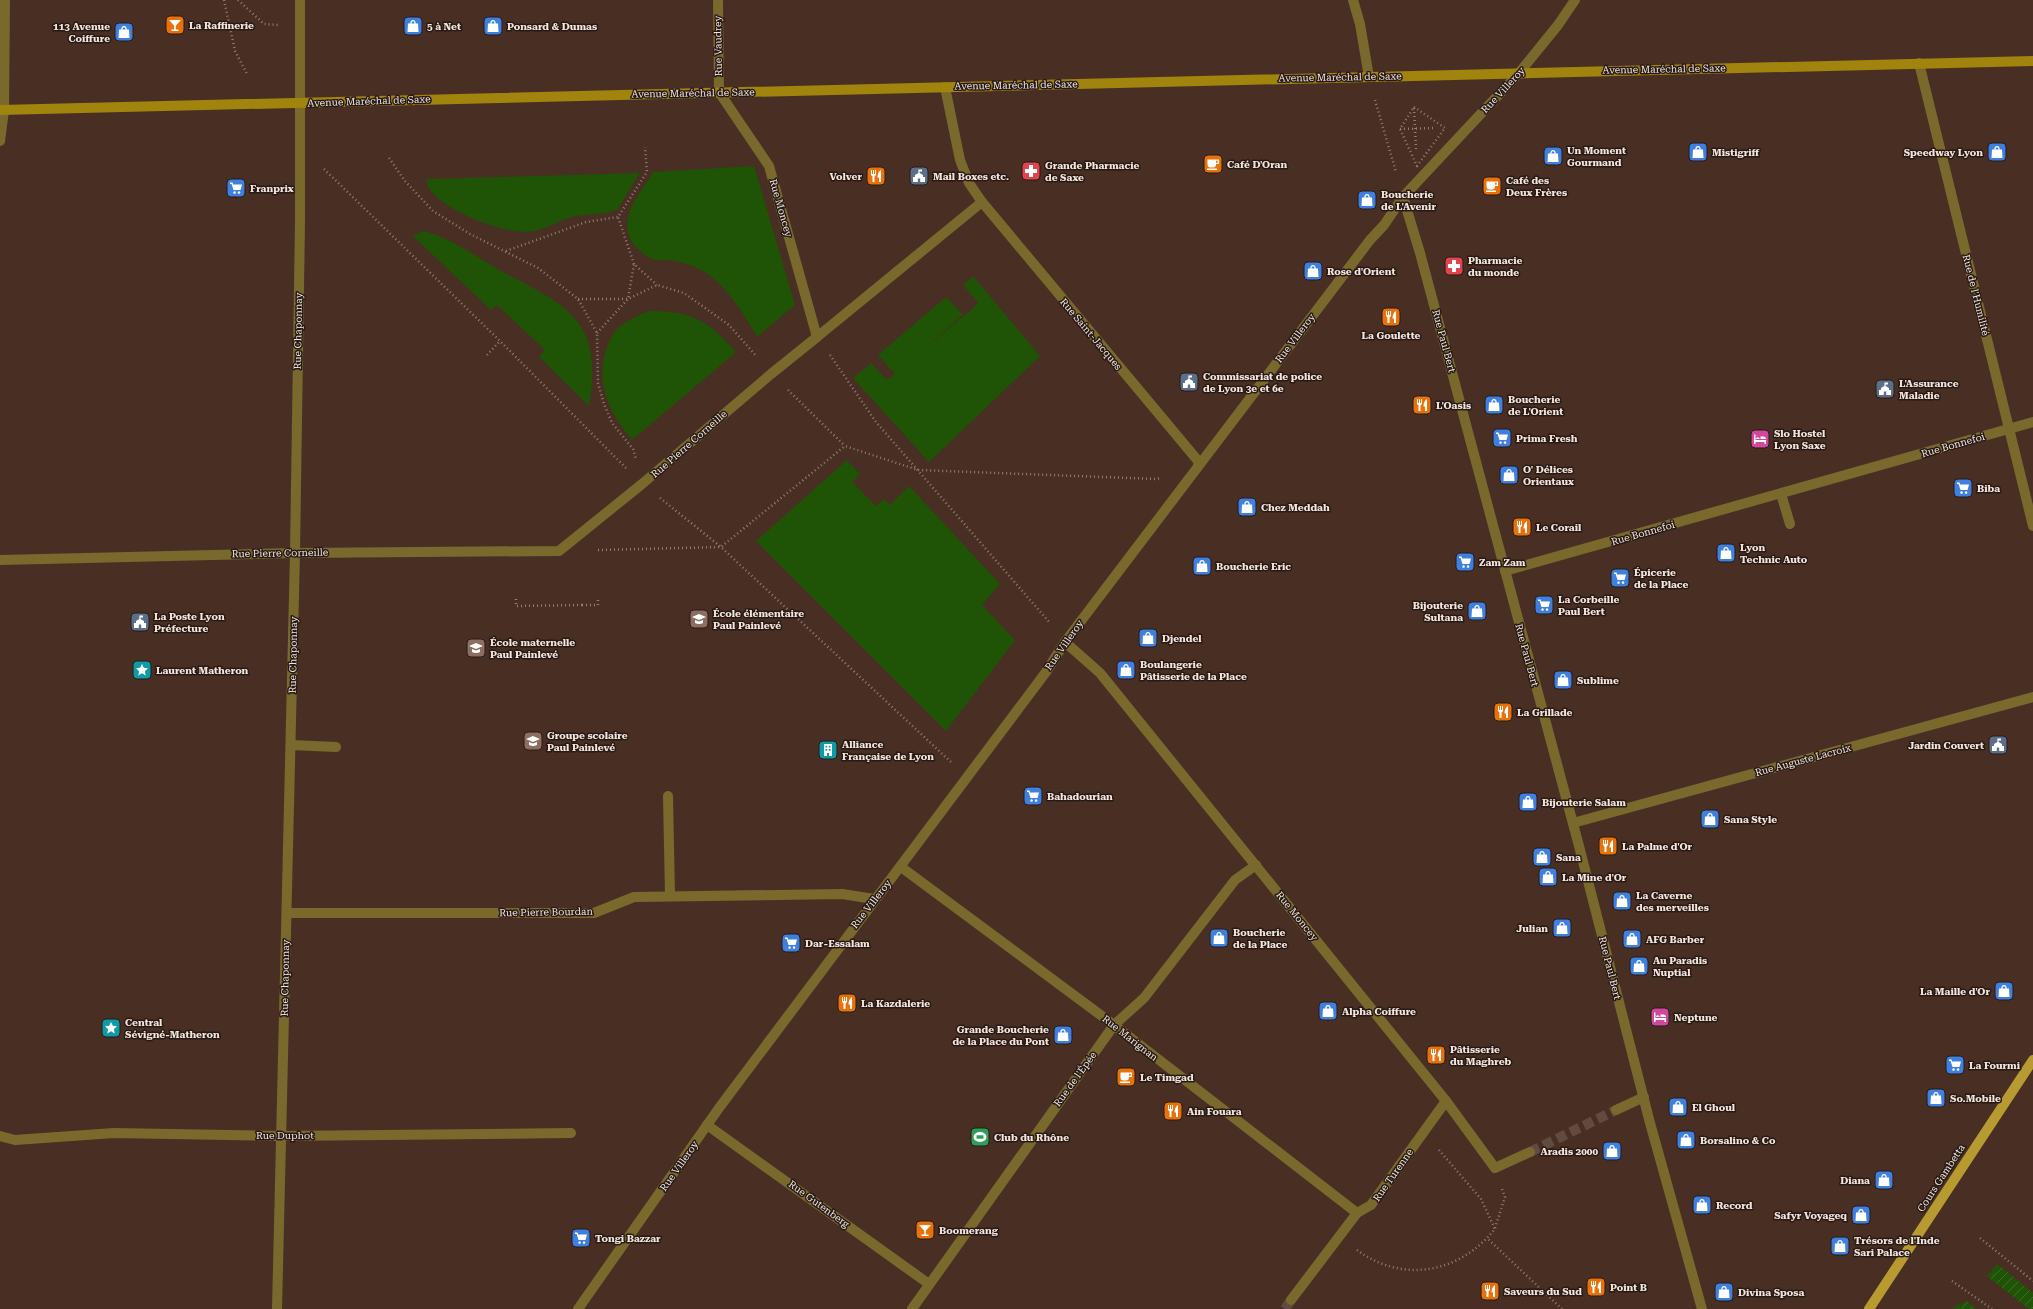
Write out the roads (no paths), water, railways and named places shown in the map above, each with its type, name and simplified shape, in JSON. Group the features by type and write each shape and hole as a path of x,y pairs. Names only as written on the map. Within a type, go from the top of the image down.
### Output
{"main road":[{"name":"Avenue Maréchal de Saxe","path":"2,110 2033,61"},
{"name":"Cours Gambetta","path":"1869,1309 2033,1060"}],"street":[{"path":"0,141 5,0"},
{"name":"Rue Chaponnay","path":"277,1309 295,553 300,0"},
{"name":"Rue Vaudrey","path":"718,0 719,92"},
{"path":"1353,0 1360,24 1368,77"},
{"name":"Rue Villeroy","path":"578,1309 707,1125 874,899 901,867 1046,672 1065,642 1370,240 1384,225 1403,198 1519,73 1558,25 1575,0"},
{"name":"Rue de l'Humilité","path":"1919,63 2033,526"},
{"name":"Rue Saint-Jacques","path":"945,87 960,160 969,183 982,202 1198,462 1198,466"},
{"name":"Rue Moncey","path":"719,92 769,166 817,337"},
{"name":"Rue Paul Bert","path":"1403,198 1420,253 1573,823 1644,1097 1702,1309"},
{"path":"817,337 982,202"},
{"name":"Rue Pierre Corneille","path":"0,560 295,553 559,551 642,484 771,374 817,337"},
{"name":"Rue Bonnefoi","path":"1505,571 2033,422"},
{"path":"1781,494 1790,524"},
{"name":"Rue Moncey","path":"1065,642 1100,673 1446,1102 1495,1168 1530,1152"},
{"name":"Rue Auguste Lacroix","path":"1573,823 2033,697"},
{"path":"291,745 336,747"},
{"path":"668,796 670,896"},
{"name":"Rue de l'Épée","path":"912,1309 1114,1025 1144,998 1235,880 1256,865"},
{"name":"Rue Marignan","path":"901,867 1114,1025 1357,1213"},
{"name":"Rue Pierre Bourdan","path":"287,913 594,913 634,897 670,896 842,894 874,899"},
{"path":"1616,1110 1644,1097"},
{"name":"Rue Turenne","path":"1291,1300 1342,1239 1357,1213 1371,1205 1446,1102"},
{"name":"Rue Gutenberg","path":"707,1125 929,1284"},
{"name":"Rue Duphot","path":"0,1136 15,1140 114,1133 282,1136 571,1133"}],"tunnel":[{"path":"1530,1152 1616,1110"},
{"path":"1285,1309 1291,1300"}],"place":[{"name":"La Raffinerie","path":"175,25"},
{"name":"5 à Net","path":"413,26"},
{"name":"Ponsard & Dumas","path":"493,26"},
{"name":"113 Avenue Coiffure","path":"124,32"},
{"name":"Mistigriff","path":"1698,152"},
{"name":"Speedway Lyon","path":"1997,152"},
{"name":"Un Moment Gourmand","path":"1553,156"},
{"name":"Café D'Oran","path":"1213,164"},
{"name":"Grande Pharmacie de Saxe","path":"1031,171"},
{"name":"Volver","path":"876,176"},
{"name":"Mail Boxes etc.","path":"919,176"},
{"name":"Café des Deux Frères","path":"1492,186"},
{"name":"Franprix","path":"236,188"},
{"name":"Boucherie de L'Avenir","path":"1367,200"},
{"name":"Pharmacie du monde","path":"1454,266"},
{"name":"Rose d'Orient","path":"1313,271"},
{"name":"La Goulette","path":"1391,317"},
{"name":"Commissariat de police de Lyon 3e et 6e","path":"1189,382"},
{"name":"L'Assurance Maladie","path":"1885,389"},
{"name":"L'Oasis","path":"1422,405"},
{"name":"Boucherie de L'Orient","path":"1494,405"},
{"name":"Prima Fresh","path":"1502,438"},
{"name":"Slo Hostel Lyon Saxe","path":"1760,439"},
{"name":"O' Délices Orientaux","path":"1509,475"},
{"name":"Biba","path":"1963,488"},
{"name":"Chez Meddah","path":"1247,507"},
{"name":"Le Corail","path":"1522,527"},
{"name":"Lyon Technic Auto","path":"1726,553"},
{"name":"Zam Zam","path":"1465,562"},
{"name":"Boucherie Eric","path":"1202,566"},
{"name":"Épicerie de la Place","path":"1620,578"},
{"name":"La Corbeille Paul Bert","path":"1544,605"},
{"name":"Bijouterie Sultana","path":"1477,611"},
{"name":"École élémentaire Paul Painlevé","path":"699,619"},
{"name":"La Poste Lyon Préfecture","path":"140,622"},
{"name":"Djendel","path":"1148,638"},
{"name":"École maternelle Paul Painlevé","path":"476,648"},
{"name":"Laurent Matheron","path":"142,670"},
{"name":"Boulangerie Pâtisserie de la Place","path":"1126,670"},
{"name":"Sublime","path":"1563,680"},
{"name":"La Grillade","path":"1503,712"},
{"name":"Groupe scolaire Paul Painlevé","path":"533,741"},
{"name":"Jardin Couvert","path":"1998,745"},
{"name":"Alliance Française de Lyon","path":"828,750"},
{"name":"Bahadourian","path":"1033,796"},
{"name":"Bijouterie Salam","path":"1528,802"},
{"name":"Sana Style","path":"1710,819"},
{"name":"La Palme d'Or","path":"1608,846"},
{"name":"Sana","path":"1542,857"},
{"name":"La Mine d'Or","path":"1548,877"},
{"name":"La Caverne des merveilles","path":"1622,901"},
{"name":"Julian","path":"1562,928"},
{"name":"Boucherie de la Place","path":"1219,938"},
{"name":"AFG Barber","path":"1632,939"},
{"name":"Dar-Essalam","path":"791,943"},
{"name":"Au Paradis Nuptial","path":"1639,966"},
{"name":"La Maille d'Or","path":"2004,991"},
{"name":"La Kazdalerie","path":"847,1003"},
{"name":"Alpha Coiffure","path":"1328,1011"},
{"name":"Neptune","path":"1660,1017"},
{"name":"Central Sévigné-Matheron","path":"111,1028"},
{"name":"Grande Boucherie de la Place du Pont","path":"1063,1035"},
{"name":"Pâtisserie du Maghreb","path":"1436,1055"},
{"name":"La Fourmi","path":"1955,1065"},
{"name":"Le Timgad","path":"1126,1077"},
{"name":"So.Mobile","path":"1936,1098"},
{"name":"El Ghoul","path":"1678,1107"},
{"name":"Ain Fouara","path":"1173,1111"},
{"name":"Club du Rhône","path":"980,1137"},
{"name":"Borsalino & Co","path":"1686,1140"},
{"name":"Aradis 2000","path":"1612,1151"},
{"name":"Diana","path":"1884,1180"},
{"name":"Record","path":"1702,1205"},
{"name":"Safyr Voyageq","path":"1861,1215"},
{"name":"Boomerang","path":"925,1230"},
{"name":"Tongi Bazzar","path":"581,1238"},
{"name":"Trésors de l'Inde Sari Palace","path":"1840,1246"},
{"name":"Point B","path":"1596,1287"},
{"name":"Saveurs du Sud","path":"1490,1291"},
{"name":"Divina Sposa","path":"1724,1292"}]}
